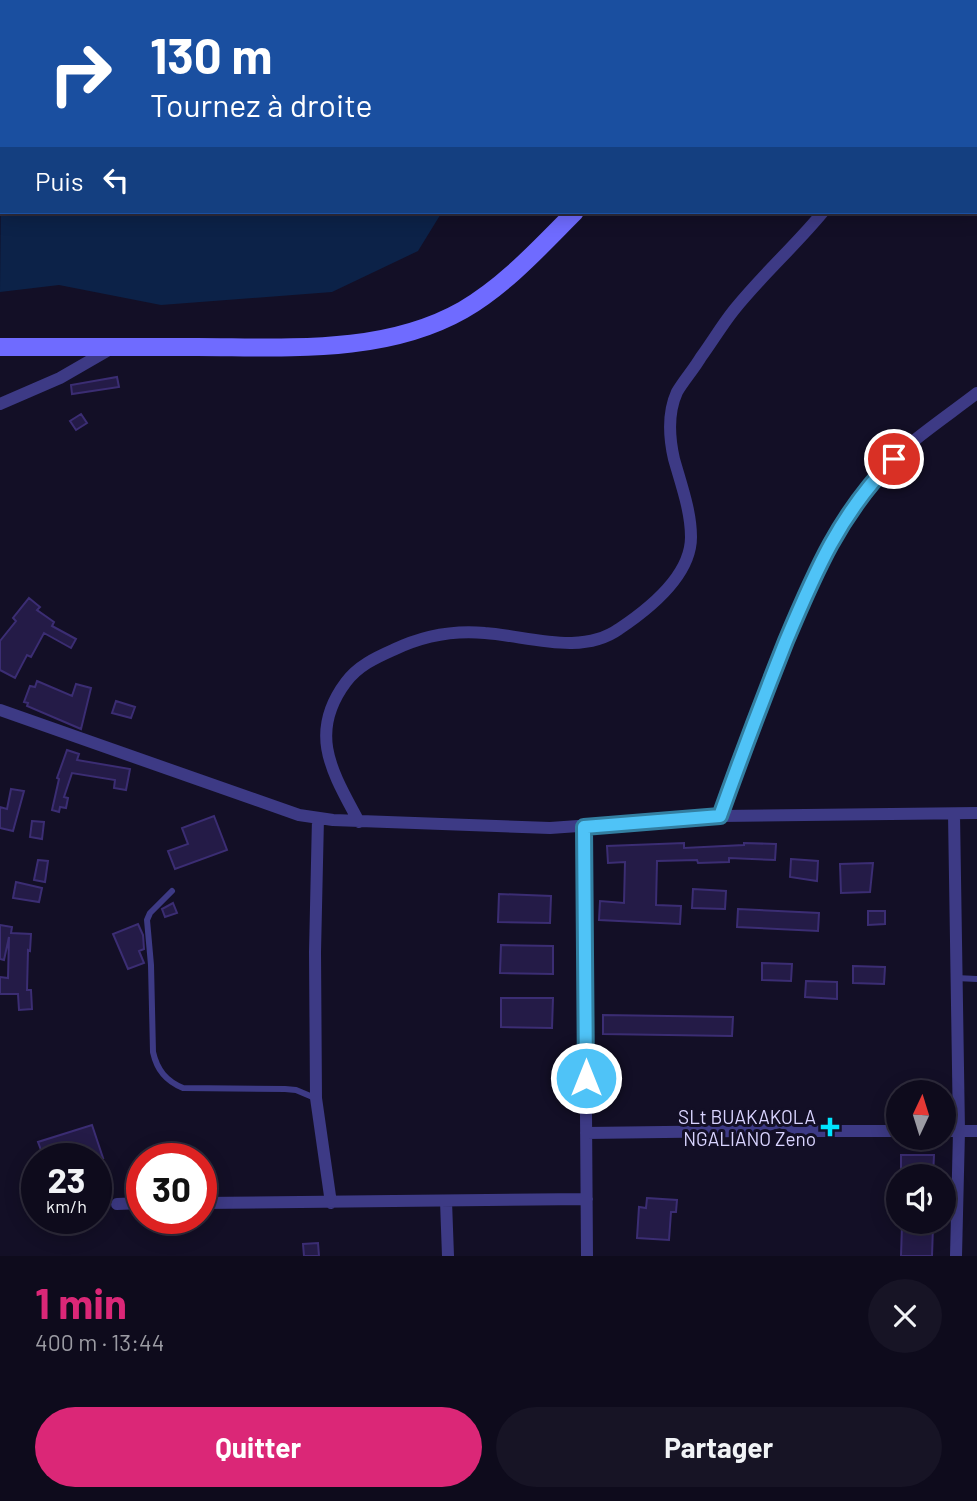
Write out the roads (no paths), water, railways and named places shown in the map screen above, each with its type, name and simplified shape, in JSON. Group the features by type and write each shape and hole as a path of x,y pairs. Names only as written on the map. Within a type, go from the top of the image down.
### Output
{"main road":[{"path":"0,347 312,345 384,340 406,334 462,310 487,294 510,276 573,214"}],"street":[{"path":"359,822 335,777 325,747 327,722 336,695 353,673 371,659 412,641 448,633 484,632 568,643 594,640 616,632 648,609 678,574 688,556 691,538 689,516 668,423 677,393 734,310 821,214"},
{"path":"0,404 60,378 115,347"},
{"path":"720,816 757,714 817,566 833,537 860,497 883,470 977,393"},
{"path":"0,710 299,815 318,818 359,822 584,827 720,816 977,813"},
{"path":"954,814 959,1131 956,1256"},
{"path":"318,818 314,952 316,1098 331,1203"},
{"path":"584,827 587,1256"},
{"path":"586,1133 743,1131 780,1122 803,1131 886,1131"},
{"path":"959,1131 977,1131"},
{"path":"217,1203 587,1199"},
{"path":"446,1201 447,1256"},
{"path":"117,1203 126,1203"}],"lane":[{"path":"172,891 150,913 146,927 151,965 153,1052 164,1076 172,1084 183,1088 285,1089 296,1090 316,1098"},
{"path":"956,978 977,979"}],"water":[{"path":"1,214 441,214 418,251 332,292 161,305 59,285 0,292"}],"place":[{"name":"SLt BUAKAKOLA NGALIANO Zeno","path":"830,1127"}]}
